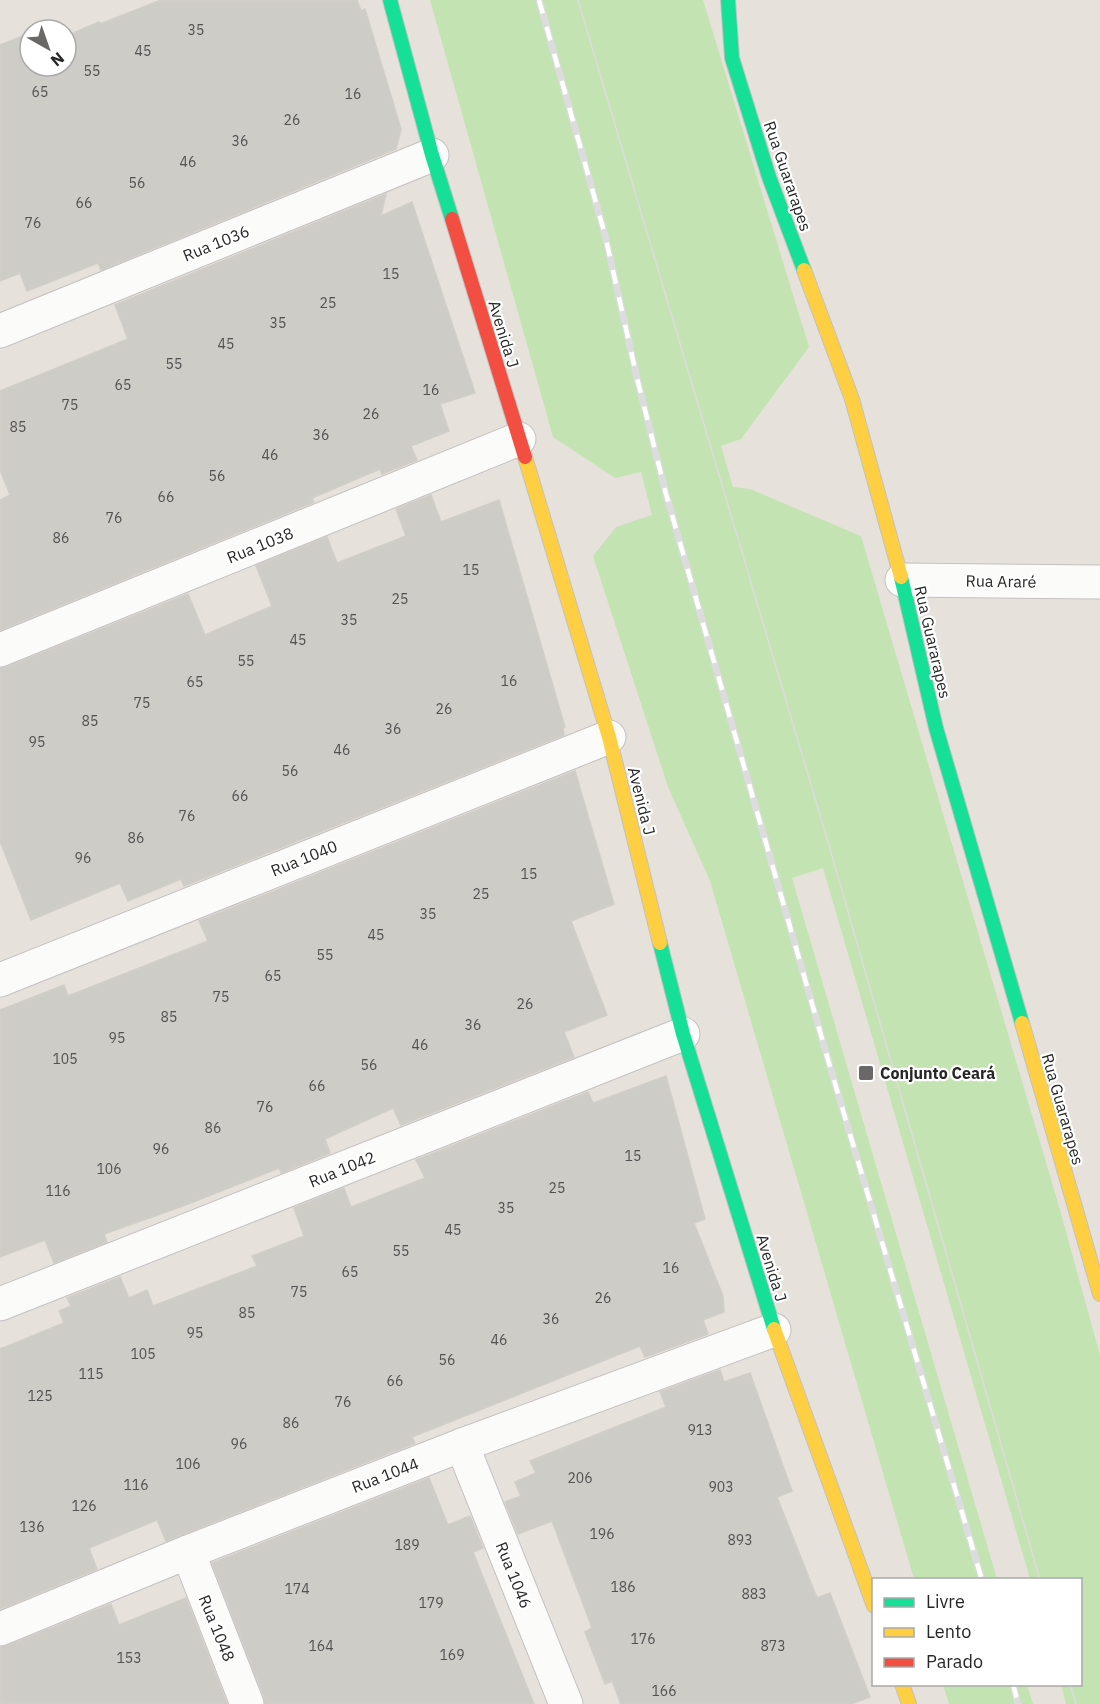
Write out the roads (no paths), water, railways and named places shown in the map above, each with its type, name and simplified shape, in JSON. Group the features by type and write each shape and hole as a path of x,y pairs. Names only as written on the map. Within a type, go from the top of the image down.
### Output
{"street":[{"name":"Avenida J","path":"390,0 432,155 609,737 683,1034 774,1330 872,1603"},
{"name":"Rua Guararapes","path":"728,0 732,58 769,177 852,399 902,580 936,728 1100,1294"},
{"name":"Rua 1036","path":"0,331 432,155"},
{"name":"Rua 1038","path":"0,650 519,440"},
{"name":"Rua Araré","path":"902,580 1100,582"},
{"name":"Rua 1040","path":"0,980 609,737"},
{"name":"Rua 1042","path":"0,1304 683,1034"},
{"name":"Rua 1044","path":"0,1629 188,1552 462,1446 774,1330"},
{"name":"Rua 1046","path":"462,1446 566,1704"},
{"name":"Rua 1048","path":"188,1552 247,1704"},
{"path":"903,1686 909,1704"}],"tram line":[{"path":"578,0 828,842 1039,1578"},
{"path":"1071,1686 1076,1704"}],"railway":[{"path":"539,0 605,235 666,494 831,1070 981,1578"},
{"path":"1014,1686 1018,1704"}],"place":[{"name":"Conjunto Ceará","path":"866,1073"}]}
